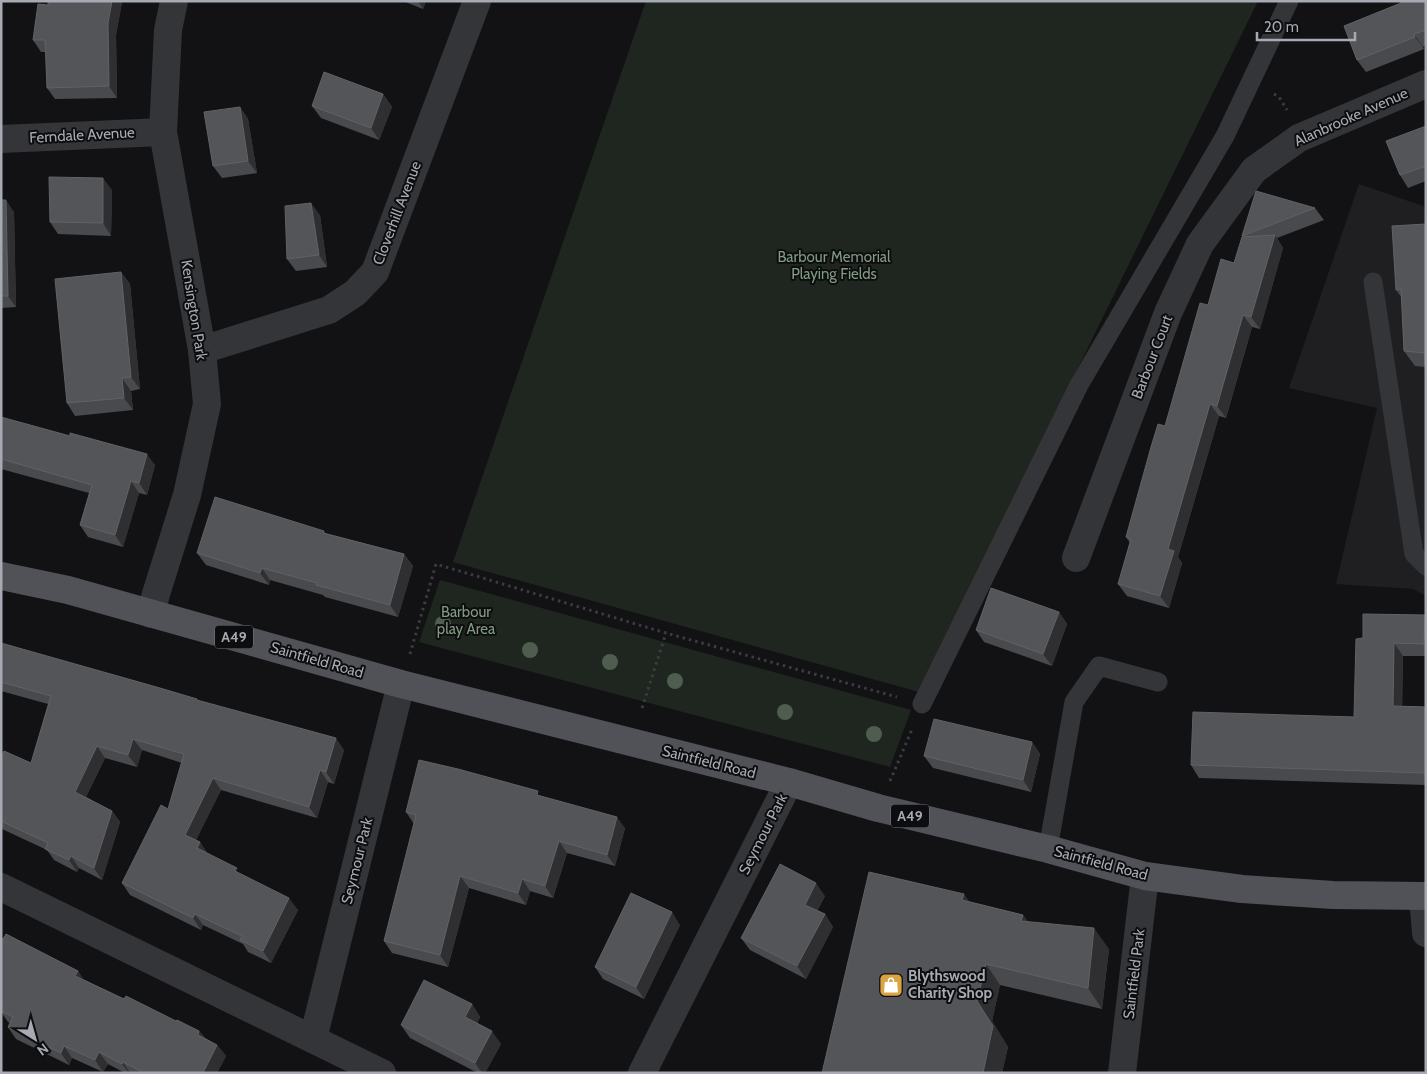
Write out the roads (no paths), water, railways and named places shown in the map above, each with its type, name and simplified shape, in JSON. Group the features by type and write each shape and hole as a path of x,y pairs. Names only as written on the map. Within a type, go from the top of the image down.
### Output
{"main road":[{"name":"Saintfield Road","path":"1,576 68,590 402,684 789,782 878,808 1048,849 1145,876 1242,889 1333,895 1424,896"}],"street":[{"name":"Kensington Park","path":"151,614 187,495 207,404 202,350 163,132 168,30 174,1"},
{"name":"Cloverhill Avenue","path":"202,350 329,310 355,293 375,272 477,1"},
{"name":"Alanbrooke Avenue","path":"1254,170 1299,138 1426,84"},
{"name":"Ferndale Avenue","path":"1,139 163,132"},
{"name":"Barbour Court","path":"1076,558 1168,313 1200,244 1254,170"},
{"name":"Seymour Park","path":"313,1039 402,684"},
{"name":"Seymour Park","path":"642,1073 789,782"},
{"name":"Saintfield Park","path":"1122,1073 1145,876"},
{"path":"1,887 382,1073"},
{"path":"1424,896 1426,933"}],"lane":[{"path":"922,704 1079,385 1225,136 1289,1"},
{"path":"1372,282 1414,554 1426,566"},
{"path":"1048,849 1074,702 1099,666 1158,682"}],"place":[{"name":"Blythswood Charity Shop","path":"891,985"}],"park label":[{"name":"Barbour Memorial Playing Fields","path":"834,266"},
{"name":"Barbour play Area","path":"466,620"}]}
